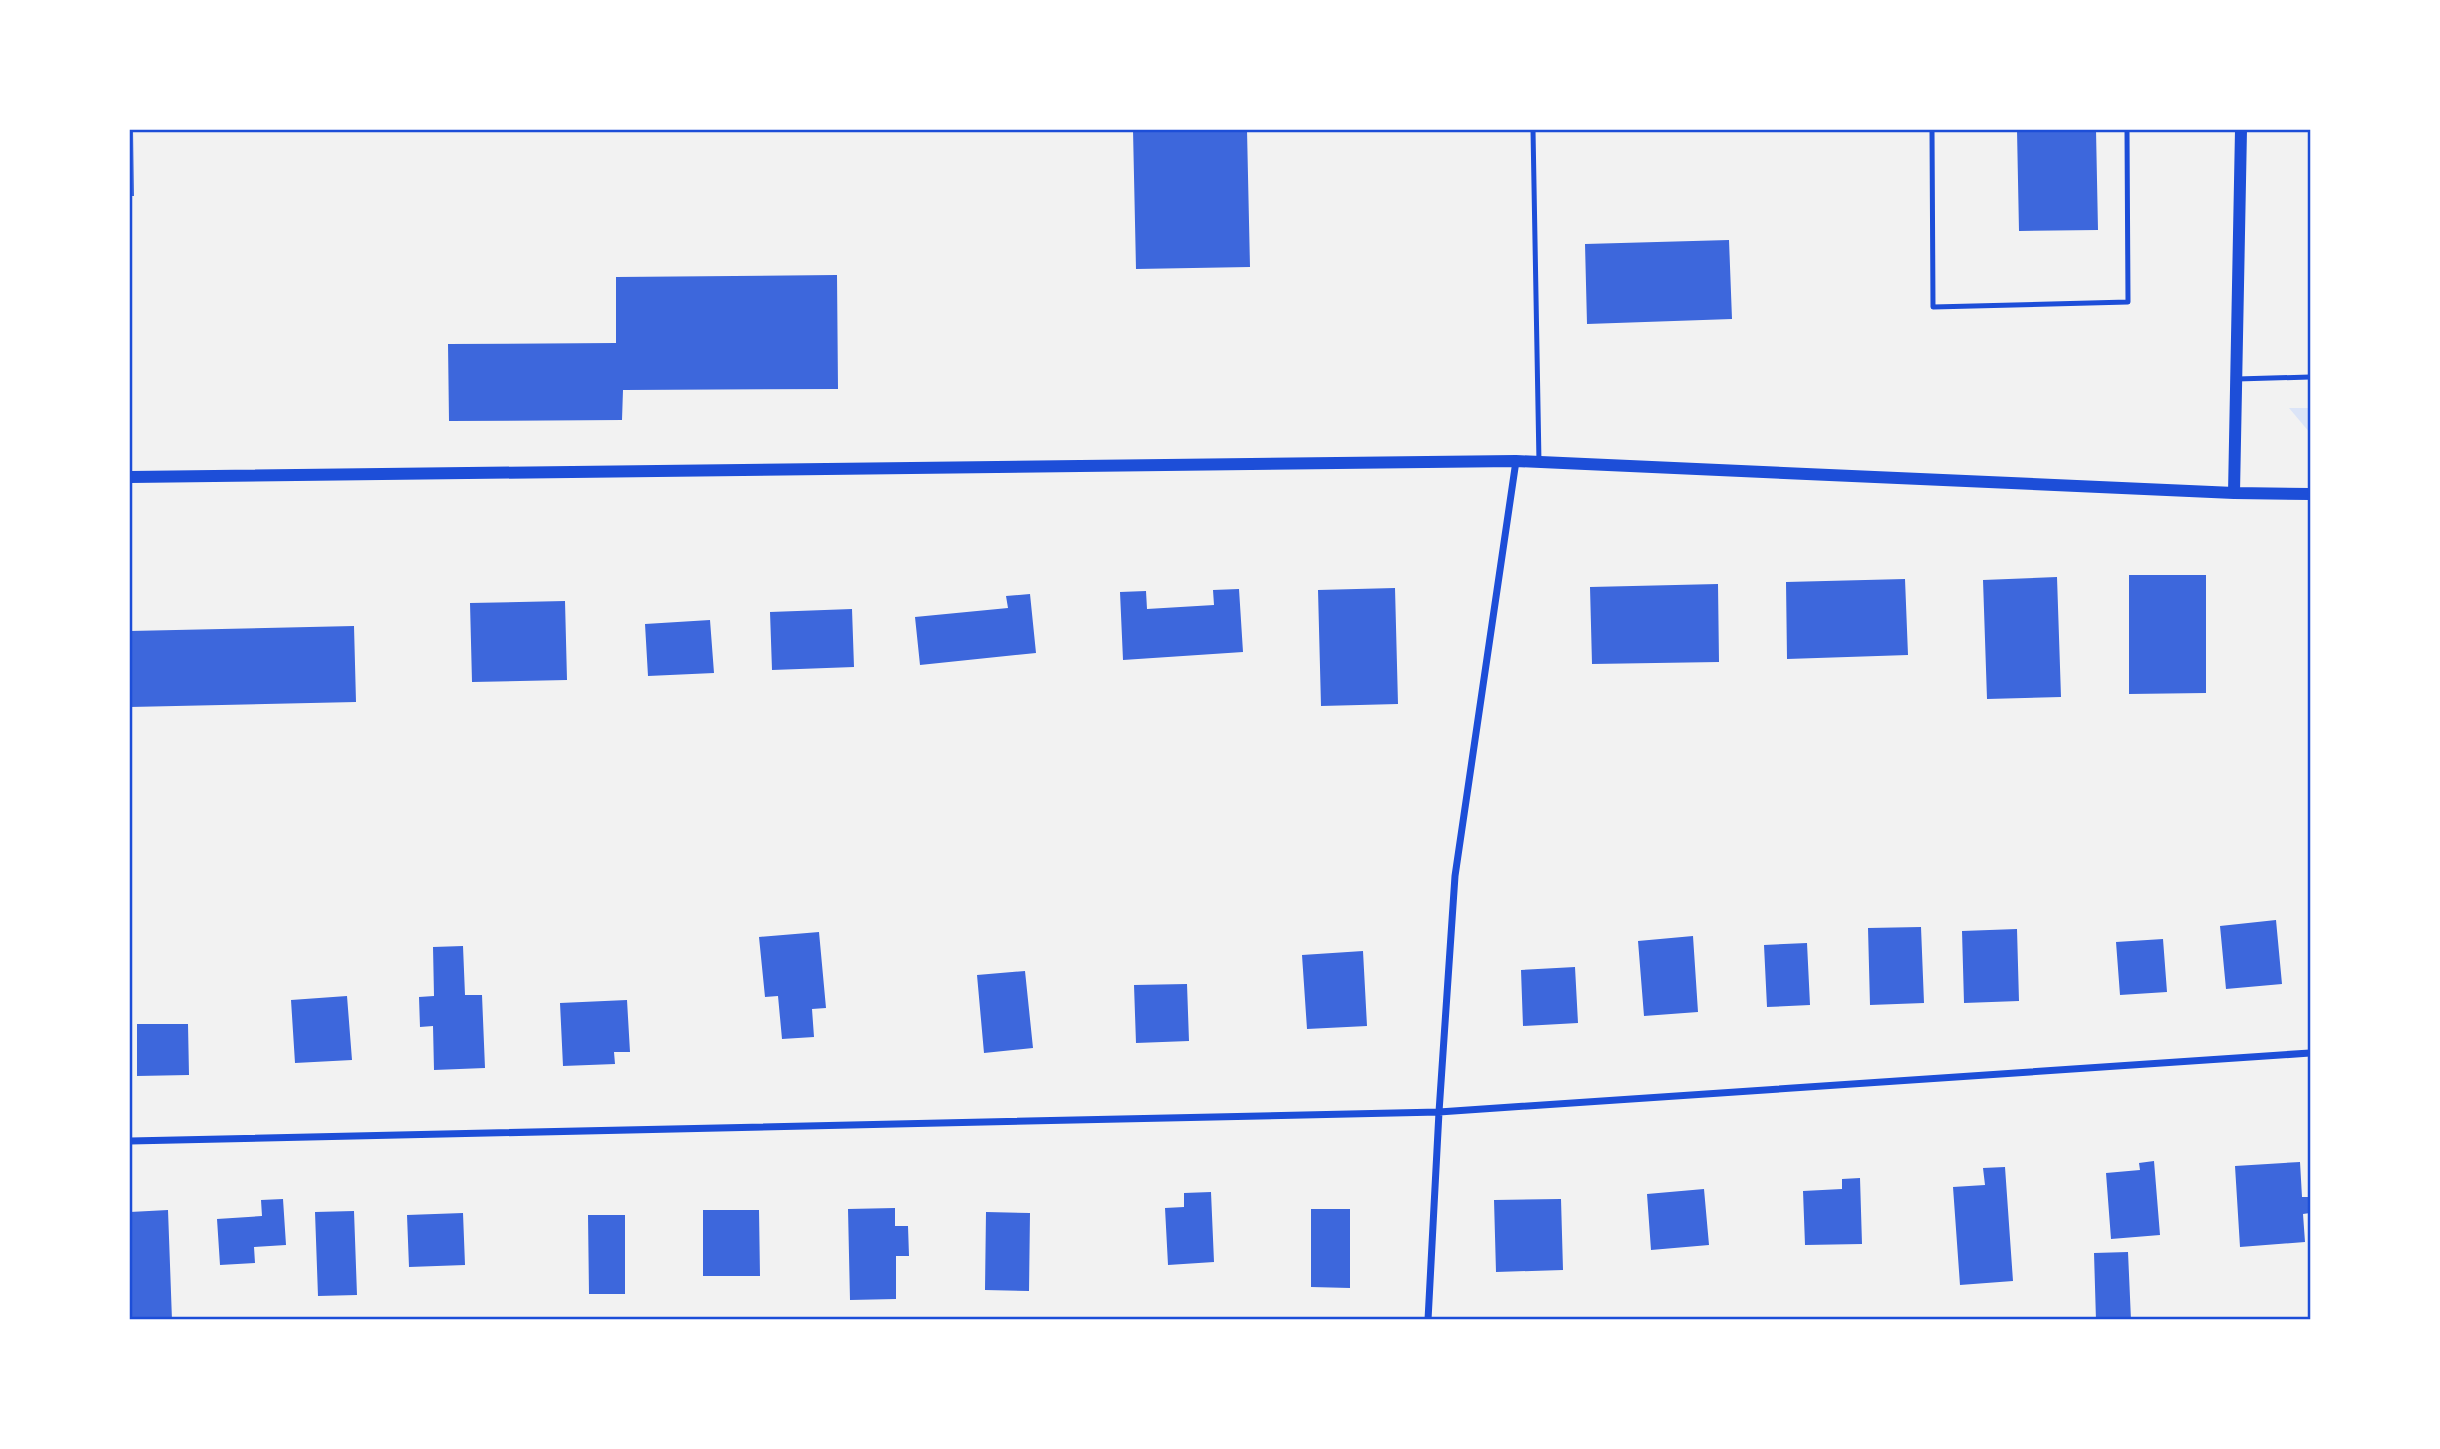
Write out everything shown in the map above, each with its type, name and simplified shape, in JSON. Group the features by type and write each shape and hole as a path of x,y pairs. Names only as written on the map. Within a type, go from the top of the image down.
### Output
{"street":[{"path":"2234,493 2241,130"},
{"path":"1428,1320 1455,876 1516,461"},
{"path":"130,477 1516,461 2234,493 2311,494"},
{"path":"130,1141 1439,1112 2311,1053"}],"lane":[{"path":"1533,130 1539,462"},
{"path":"1933,130 1933,307 2128,302 2127,130"},
{"path":"2236,379 2311,377"}],"shaded area":[{"path":"2289,408 2310,408 2310,433"}],"building":[{"path":"130,130 133,130 134,196 130,196"},
{"path":"1133,130 1247,130 1250,267 1136,269"},
{"path":"2006,130 2006,132 1976,132"},
{"path":"2017,130 2096,130 2098,230 2019,231"},
{"path":"1729,240 1732,319 1587,324 1585,244"},
{"path":"837,275 838,389 623,390 622,420 449,421 448,344 616,343 616,277"},
{"path":"2129,575 2206,575 2206,693 2129,694"},
{"path":"2057,577 2061,697 1987,699 1983,580"},
{"path":"1905,579 1908,655 1787,659 1786,582"},
{"path":"1718,584 1719,662 1592,664 1590,587"},
{"path":"1395,588 1398,704 1321,706 1318,590"},
{"path":"1239,589 1243,652 1123,660 1120,592 1146,591 1147,609 1214,605 1213,590"},
{"path":"1030,594 1036,653 920,665 915,617 1008,608 1006,596"},
{"path":"565,601 567,680 472,682 470,603"},
{"path":"852,609 854,667 772,670 770,612"},
{"path":"710,620 714,673 648,676 645,624"},
{"path":"354,626 356,702 130,707 130,631"},
{"path":"2276,920 2282,984 2226,989 2220,926"},
{"path":"1921,927 1924,1003 1870,1005 1868,928"},
{"path":"2017,929 2019,1001 1964,1003 1962,931"},
{"path":"819,932 826,1008 812,1009 814,1037 782,1039 778,996 765,997 759,937"},
{"path":"1693,936 1698,1012 1644,1016 1638,941"},
{"path":"2163,939 2167,992 2120,995 2116,942"},
{"path":"1807,943 1810,1005 1767,1007 1764,945"},
{"path":"463,946 465,995 482,995 485,1068 434,1070 433,1026 420,1027 419,997 434,996 433,947"},
{"path":"1363,951 1367,1026 1307,1029 1302,955"},
{"path":"1575,967 1578,1023 1523,1026 1521,970"},
{"path":"1025,971 1033,1048 984,1053 977,975"},
{"path":"1187,984 1189,1041 1136,1043 1134,985"},
{"path":"347,996 352,1060 295,1063 291,1000"},
{"path":"627,1000 630,1052 614,1052 615,1064 563,1066 560,1003"},
{"path":"137,1024 188,1024 189,1075 137,1076"},
{"path":"2154,1161 2160,1235 2111,1239 2106,1173 2140,1170 2139,1163"},
{"path":"2300,1162 2302,1197 2309,1197 2310,1213 2303,1214 2305,1242 2240,1247 2235,1166"},
{"path":"2005,1167 2013,1281 1960,1285 1953,1187 1985,1185 1983,1168"},
{"path":"1860,1178 1862,1244 1805,1245 1803,1191 1842,1189 1842,1179"},
{"path":"1704,1189 1709,1245 1651,1250 1647,1194"},
{"path":"1211,1192 1214,1262 1168,1265 1165,1208 1184,1207 1184,1193"},
{"path":"283,1199 286,1245 254,1247 255,1263 220,1265 217,1219 262,1216 261,1200"},
{"path":"1561,1199 1563,1270 1496,1272 1494,1200"},
{"path":"895,1208 895,1226 908,1226 909,1256 896,1256 896,1299 850,1300 848,1209"},
{"path":"1311,1209 1350,1209 1350,1288 1311,1287"},
{"path":"168,1210 172,1320 130,1320 130,1212"},
{"path":"703,1210 759,1210 760,1276 703,1276"},
{"path":"354,1211 357,1295 318,1296 315,1212"},
{"path":"986,1212 1030,1213 1029,1291 985,1290"},
{"path":"463,1213 465,1265 409,1267 407,1215"},
{"path":"588,1215 625,1215 625,1294 589,1294"},
{"path":"2128,1252 2131,1320 2096,1320 2094,1253"}]}
